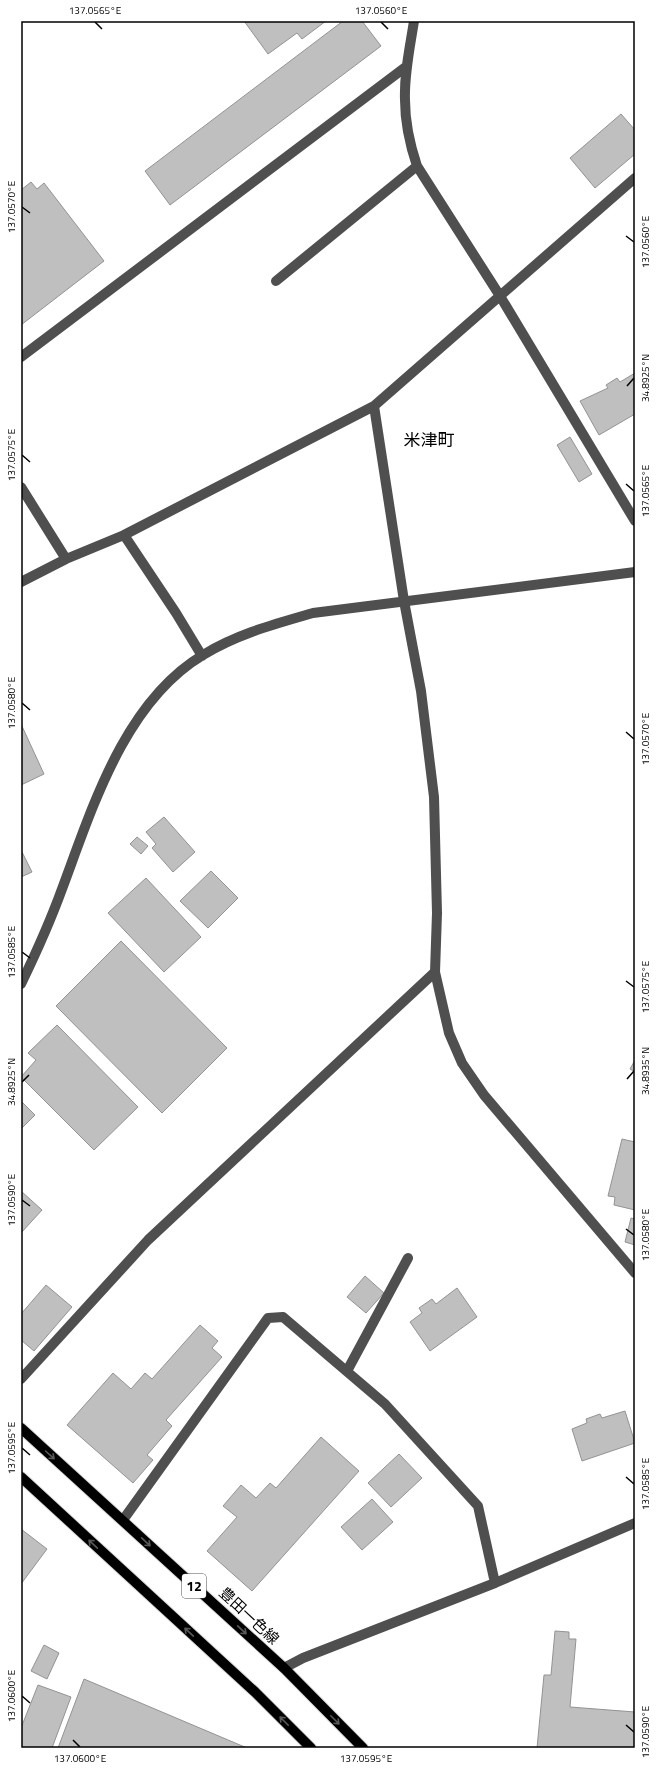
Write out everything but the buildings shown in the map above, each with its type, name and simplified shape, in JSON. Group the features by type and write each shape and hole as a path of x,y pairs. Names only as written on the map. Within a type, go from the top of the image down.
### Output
{"main road":[{"name":"豊田一色線","path":"21,1428 284,1668 363,1748"},
{"name":"12","path":"21,1477 255,1692 311,1748"}],"street":[{"path":"414,21 407,66 404,99 409,136 417,166 500,296 635,520"},
{"path":"21,357 407,66"},
{"path":"276,281 417,166"},
{"path":"21,582 66,559 124,536 374,406 539,264 635,178"},
{"path":"374,406 404,601 421,692 434,797 437,913 435,972 449,1033 462,1063 484,1095 635,1273"},
{"path":"21,487 66,559"},
{"path":"124,536 176,613 202,656"},
{"path":"21,984 44,935 102,782 121,746 144,711 162,690 180,672 202,656 232,639 267,626 313,613 635,572"},
{"path":"21,1378 148,1240 435,972"},
{"path":"347,1371 408,1258"},
{"path":"123,1520 268,1318 283,1317 385,1404 478,1506 495,1583"},
{"path":"284,1668 303,1658 495,1583 635,1523"}],"district":[{"name":"米津町","path":"429,440"}]}
